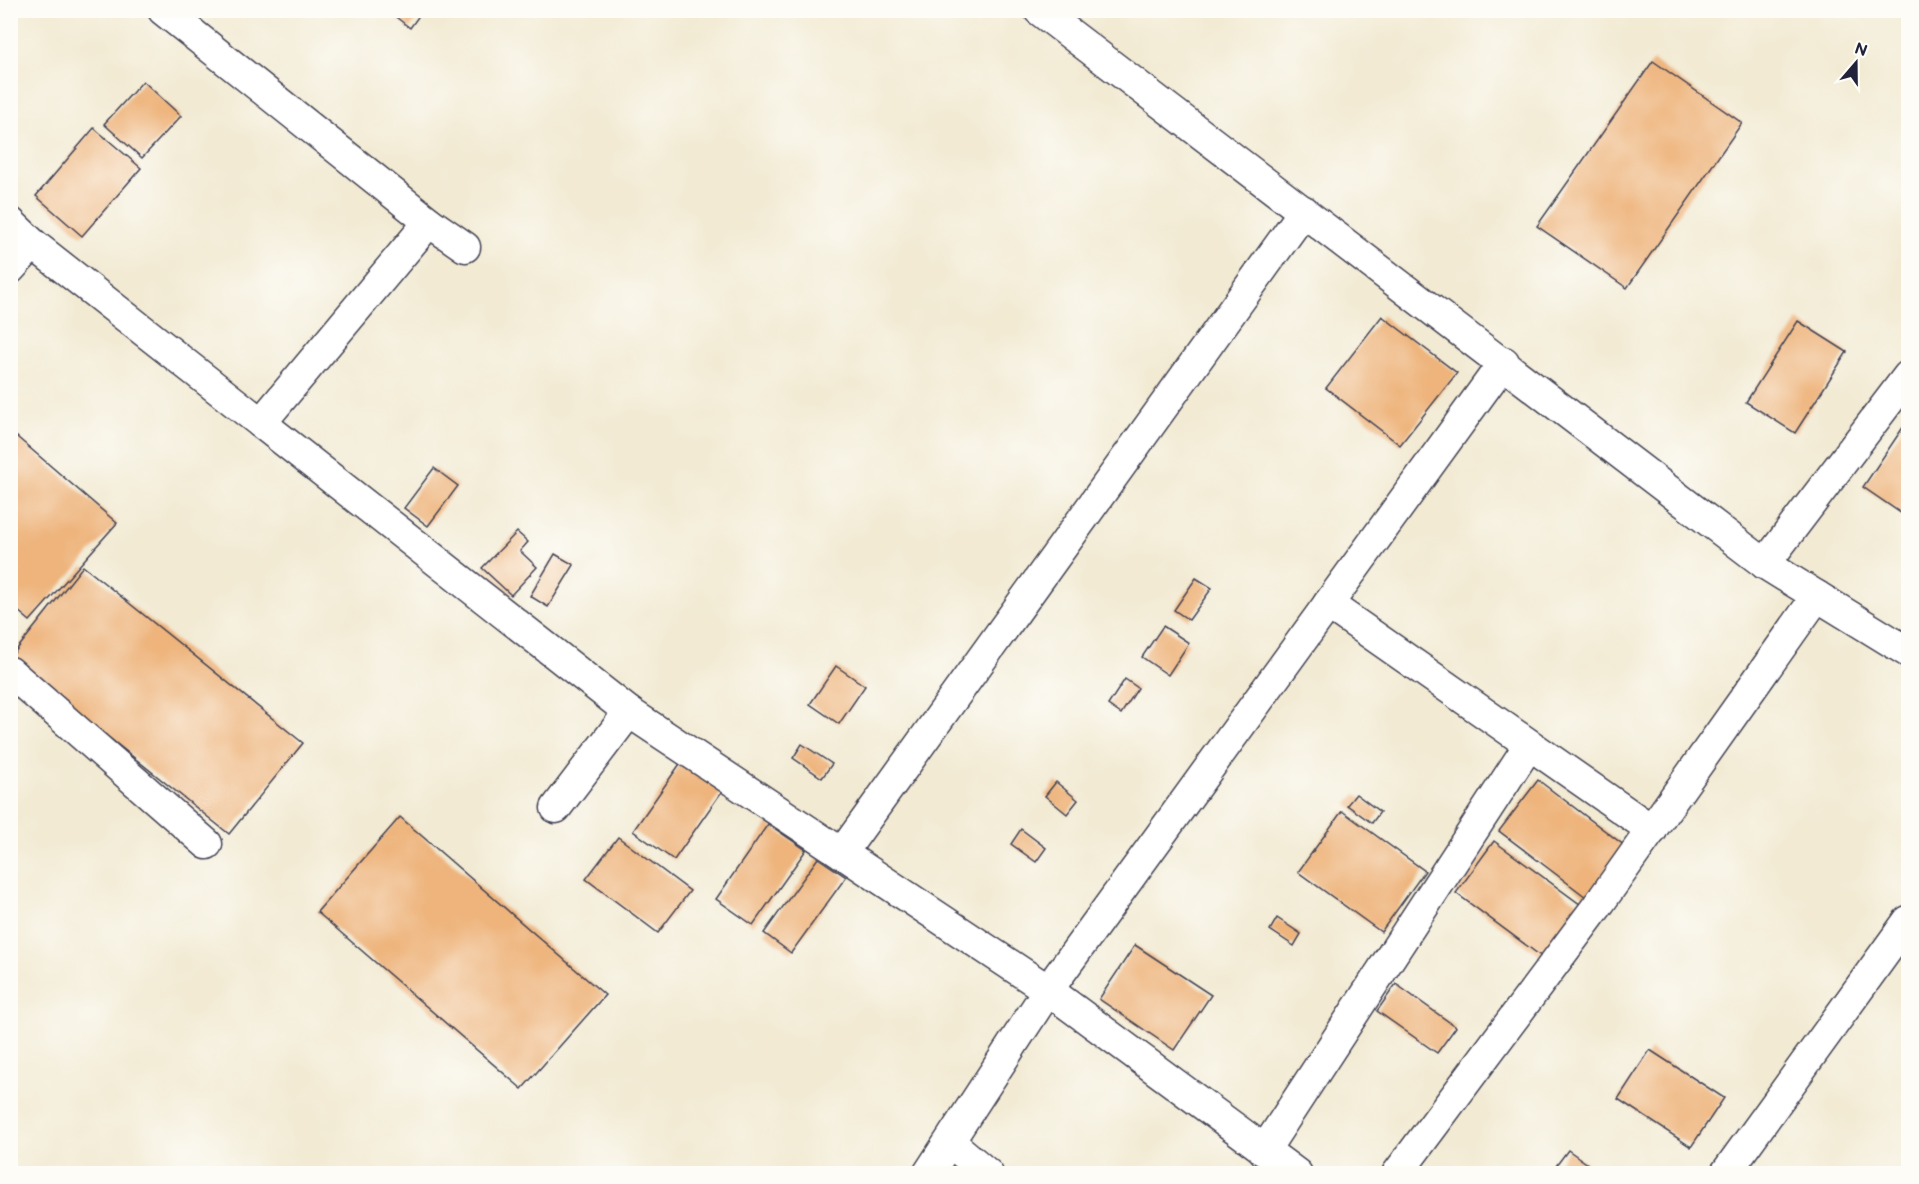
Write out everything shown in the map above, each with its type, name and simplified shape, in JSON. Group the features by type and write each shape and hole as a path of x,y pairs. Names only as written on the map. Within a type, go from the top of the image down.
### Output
{"street":[{"path":"163,10 429,222 465,247"},
{"path":"1039,10 1504,362 1765,564 1908,652"},
{"path":"842,853 1304,210"},
{"path":"10,222 33,244 628,712 1048,990 1264,1151 1298,1173"},
{"path":"261,423 429,222"},
{"path":"10,269 33,244"},
{"path":"928,1173 1048,990 1504,362"},
{"path":"1765,564 1908,376"},
{"path":"1397,1173 1652,831 1817,596"},
{"path":"1328,604 1652,831"},
{"path":"10,672 207,844"},
{"path":"556,808 628,712"},
{"path":"1264,1151 1529,745"},
{"path":"1725,1173 1908,921"},
{"path":"950,1142 988,1173"}],"building":[{"path":"387,10 423,10 410,28"},
{"path":"1653,61 1742,123 1627,288 1537,226"},
{"path":"143,81 181,116 142,158 104,124"},
{"path":"94,128 141,168 82,236 36,196"},
{"path":"1382,316 1457,373 1400,445 1326,388"},
{"path":"1798,321 1847,352 1795,433 1746,402"},
{"path":"1908,420 1908,518 1863,487"},
{"path":"10,431 117,523 30,621 10,604"},
{"path":"434,468 458,486 428,526 404,508"},
{"path":"517,532 528,542 520,551 537,567 511,595 482,568"},
{"path":"555,554 574,565 548,607 530,596"},
{"path":"83,566 303,743 229,834 10,658"},
{"path":"1196,578 1212,588 1189,620 1174,610"},
{"path":"1163,626 1189,643 1168,675 1142,657"},
{"path":"836,666 865,686 839,724 810,704"},
{"path":"1125,679 1138,688 1121,714 1108,705"},
{"path":"802,744 832,764 822,778 793,758"},
{"path":"684,758 725,787 674,860 633,831"},
{"path":"1538,780 1625,846 1586,897 1499,831"},
{"path":"1056,782 1078,800 1067,814 1045,796"},
{"path":"1356,794 1380,812 1372,823 1347,805"},
{"path":"1342,811 1425,871 1381,932 1298,872"},
{"path":"400,817 605,995 522,1089 317,912"},
{"path":"768,824 806,850 753,925 716,899"},
{"path":"1021,829 1046,848 1036,862 1011,844"},
{"path":"618,837 690,891 658,933 586,879"},
{"path":"1494,841 1581,905 1542,957 1456,893"},
{"path":"818,858 846,877 791,953 764,933"},
{"path":"1277,918 1301,934 1294,946 1270,930"},
{"path":"1135,945 1211,995 1174,1050 1099,999"},
{"path":"1396,984 1456,1027 1437,1053 1377,1011"},
{"path":"1650,1050 1724,1098 1691,1147 1618,1099"},
{"path":"1568,1150 1596,1170 1594,1174 1550,1174"}]}
